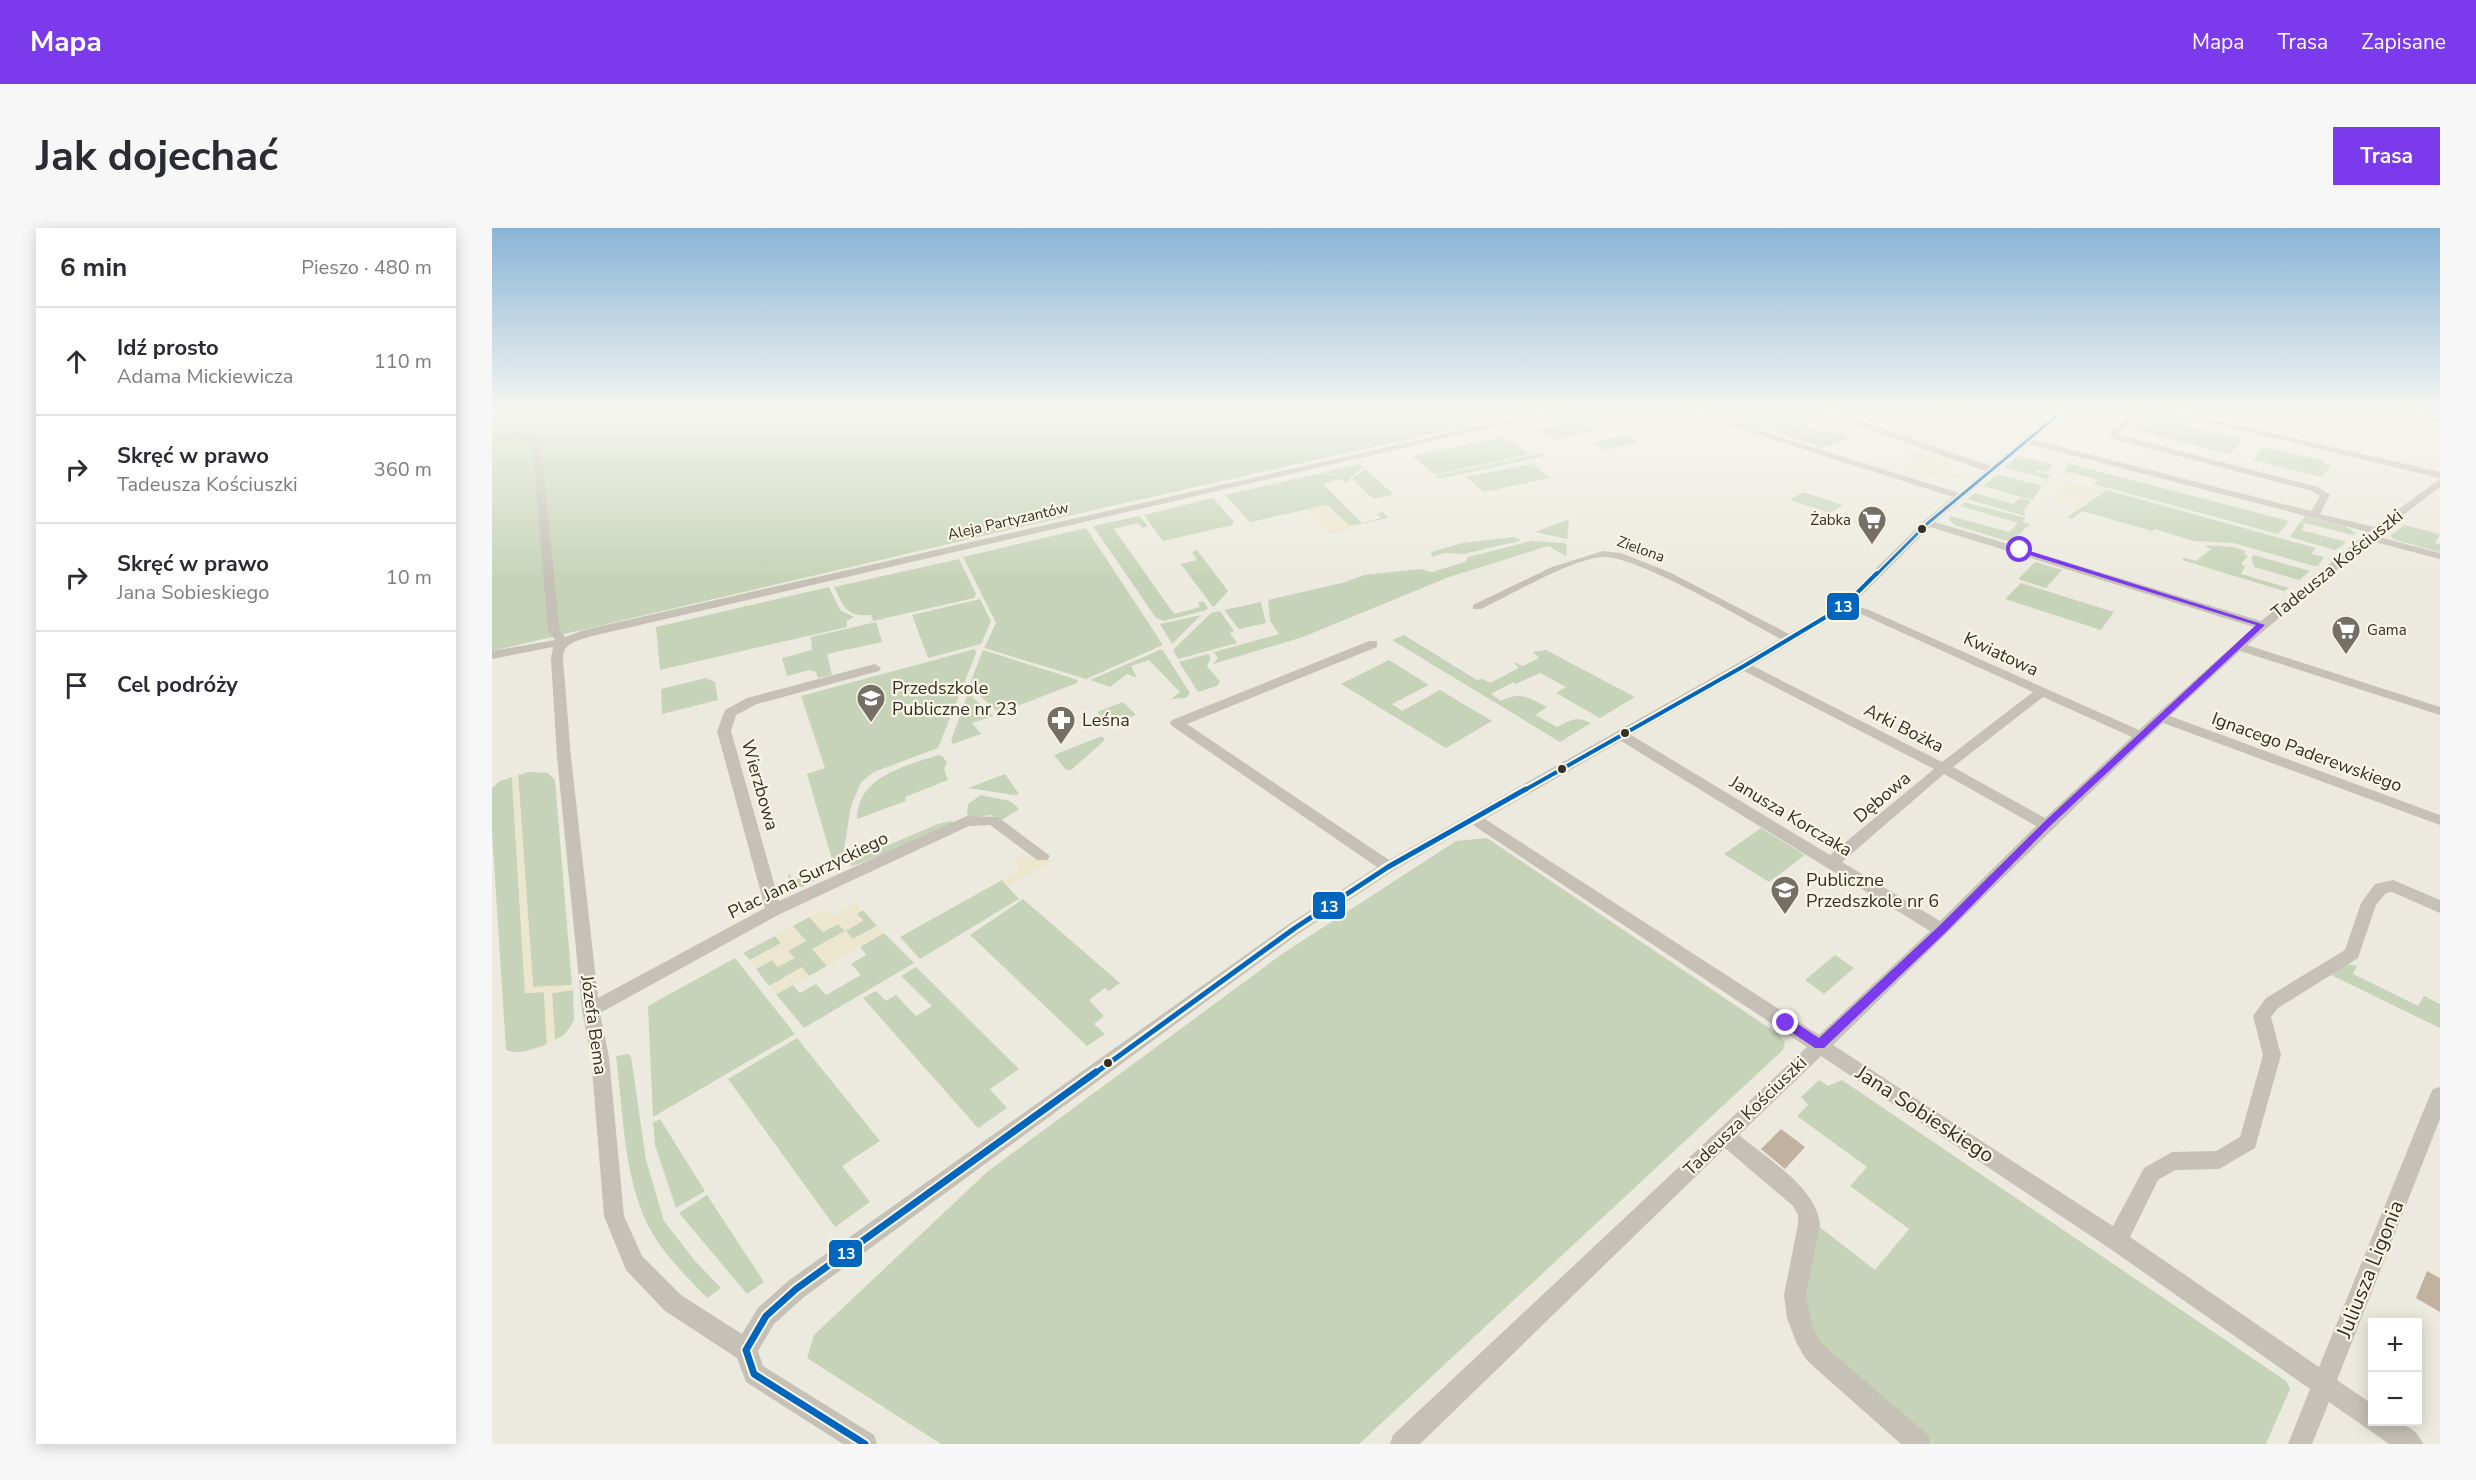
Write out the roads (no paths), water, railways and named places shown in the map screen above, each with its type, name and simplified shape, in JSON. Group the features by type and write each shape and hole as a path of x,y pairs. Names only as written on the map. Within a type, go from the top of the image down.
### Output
{"street":[{"path":"492,655 563,642 554,631 538,466"},
{"name":"Aleja Partyzantów","path":"563,642 584,634 1319,466"},
{"path":"1863,466 1960,496"},
{"path":"1981,466 1990,469"},
{"path":"865,1444 754,1374 746,1350 766,1316 795,1289 1295,928 1388,867 1744,666 1844,606 1928,523 1994,466"},
{"path":"2123,466 2315,514 2440,556"},
{"path":"2223,466 2315,489 2325,495 2315,514"},
{"path":"2380,466 2440,481"},
{"name":"Tadeusza Kościuszki","path":"1402,1444 1941,930 2046,825 2238,646 2440,481"},
{"path":"1928,523 2261,625"},
{"name":"Zielona","path":"1477,607 1561,568 1604,554 1612,554 1653,568 1790,639"},
{"name":"Kwiatowa","path":"1844,606 1865,612 2143,737"},
{"name":"Józefa Bema","path":"563,642 557,651 563,746 591,1010 600,1057 614,1216 634,1263 674,1303 746,1350"},
{"path":"1373,644 1177,723 1388,867"},
{"path":"2238,646 2440,711"},
{"name":"Arki Bożka","path":"1744,666 1943,768 2046,825"},
{"name":"Wierzbowa","path":"774,910 724,731 730,713 752,701 875,668"},
{"name":"Dębowa","path":"1831,863 1943,768 2041,692"},
{"name":"Ignacego Paderewskiego","path":"2162,718 2440,820"},
{"name":"Janusza Korczaka","path":"1621,735 1941,930"},
{"name":"Jana Sobieskiego","path":"1473,818 2117,1241 2368,1415"},
{"name":"Plac Jana Surzyckiego","path":"591,1010 774,910 967,821 993,820 1042,856"},
{"path":"2117,1241 2151,1174 2172,1161 2218,1160 2248,1142 2272,1055 2262,1016 2272,1003 2352,954 2369,903 2381,888 2393,886 2440,907"},
{"name":"Juliusza Ligonia","path":"2300,1444 2440,1095"},
{"path":"1724,1135 1800,1199 1808,1213 1809,1224 1795,1295 1798,1318 1813,1350 1919,1444"},
{"path":"2383,1426 2411,1444"}],"place":[{"name":"Żabka","path":"1872,546"},
{"name":"Gama","path":"2346,656"},
{"name":"Przedszkole Publiczne nr 23","path":"871,724"},
{"name":"Leśna","path":"1061,746"},
{"name":"Publiczne Przedszkole nr 6","path":"1785,916"}]}
